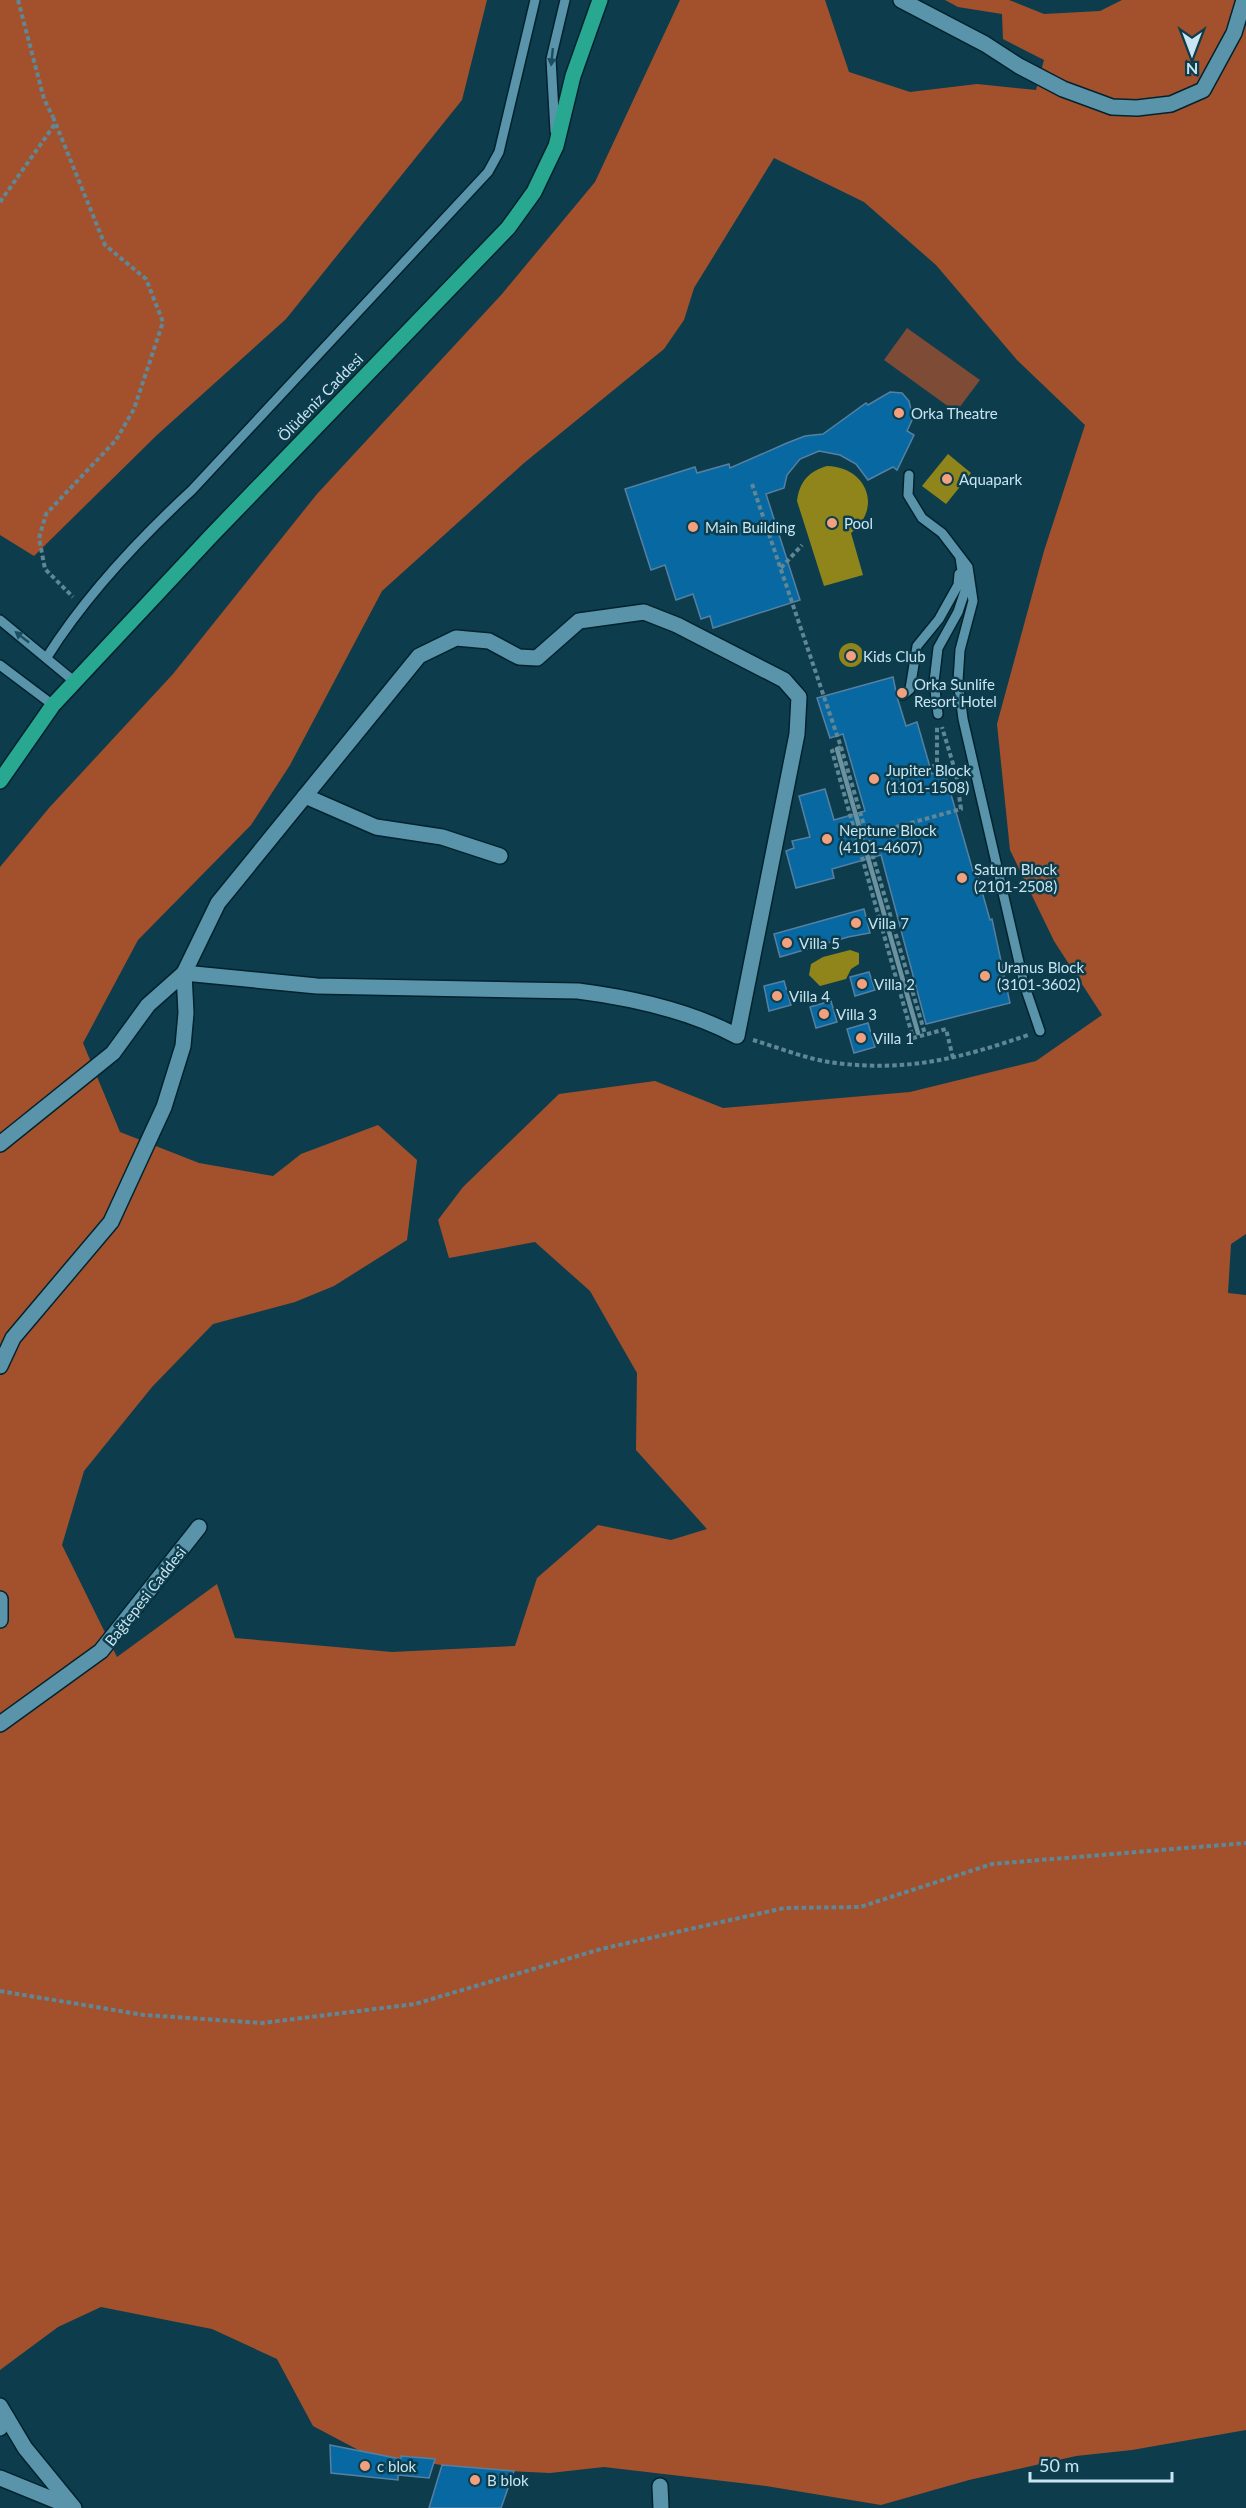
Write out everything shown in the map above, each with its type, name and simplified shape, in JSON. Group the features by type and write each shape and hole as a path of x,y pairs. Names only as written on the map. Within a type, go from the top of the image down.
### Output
{"main road":[{"name":"Ölüdeniz Caddesi","path":"0,781 53,705 212,535 508,228 534,192 556,146 573,76 600,0"}],"street":[{"path":"901,0 985,44 1019,66 1063,89 1112,107 1137,108 1171,104 1203,90 1234,33 1244,0"},
{"path":"0,1144 113,1053 148,1005 184,973 218,903 419,656 456,638 489,641 519,657 537,658 579,621 644,612 677,625 784,680 799,697 797,734 737,1036 716,1025 683,1013 618,996 578,991 317,986 184,973"},
{"path":"305,796 376,827 442,837 500,856"},
{"path":"0,1366 13,1338 111,1222 137,1167 164,1107 183,1046 186,1013 184,973"},
{"name":"Bağtepesi Caddesi","path":"0,1724 101,1651 199,1527"},
{"path":"0,1599 0,1620"},
{"path":"2,2417 73,2508"},
{"path":"0,2478 73,2508"},
{"path":"660,2486 661,2508"}],"lane":[{"path":"47,657 82,606 157,523 192,490 488,172 499,152 536,0"},
{"path":"556,146 551,59 565,0"},
{"path":"909,475 908,495 922,518 942,533 968,567 973,601 960,650 958,681 963,719 1024,984 1040,1031"},
{"path":"903,695 910,689 917,646 939,619 958,585 960,557"},
{"path":"938,714 934,681 938,648 958,612 965,591 960,557"},
{"path":"0,620 75,682"},
{"path":"0,665 53,705"}],"path":[{"path":"0,202 56,124 44,99 18,0"},
{"path":"53,117 105,244 146,279 163,322 134,409 116,440 46,514 39,538 45,569 82,606"},
{"path":"752,484 841,747 925,1034"},
{"path":"781,568 802,545"},
{"path":"904,776 938,765 938,714"},
{"path":"867,835 961,809 956,774 938,714"},
{"path":"841,747 832,751 913,1038 946,1029 953,1058"},
{"path":"737,1036 835,1063 904,1067 978,1052 1040,1031"},
{"path":"0,1991 144,2015 262,2023 415,2004 601,1949 784,1908 860,1907 992,1864 1246,1843"}],"shaded area":[{"path":"0,0 487,0 462,100 286,319 157,435 34,556 0,535"},
{"path":"680,0 825,0 849,72 910,92 977,84 1036,90 1044,60 1003,39 1002,14 958,7 945,0 1009,0 1044,14 1100,11 1122,0 1246,0 1246,1234 1231,1244 1228,1293 1246,1295 1246,2430 1132,2450 1076,2456 969,2480 881,2505 766,2486 604,2467 550,2473 467,2469 364,2453 313,2426 277,2359 212,2329 101,2307 58,2327 0,2370 0,867 49,808 173,674 317,494 502,294 595,182","holes":["774,158 864,202 936,265 1017,360 1085,425 1044,551 997,724 1010,850 1054,941 1102,1015 1036,1061 910,1092 723,1108 655,1081 559,1094 463,1187 438,1220 449,1258 535,1242 590,1291 637,1373 636,1450 707,1529 671,1540 598,1525 537,1578 515,1646 392,1652 235,1638 217,1584 117,1657 62,1545 84,1471 152,1387 213,1324 295,1302 334,1286 407,1240 417,1160 378,1125 301,1154 273,1176 199,1163 120,1132 83,1043 138,940 251,825 290,765 382,591 524,463 664,349 684,320 694,288"]},
{"path":"907,328 980,380 956,412 884,360"},
{"name":"Aquapark","path":"948,454 971,473 946,504 922,486"},
{"name":"Pool","path":"827,466 841,468 852,473 861,481 868,501 861,523 851,533 863,575 824,586 797,501 800,488 806,478"},
{"name":"Kids Club","path":"851,643 859,647 863,655 859,663 851,667 843,663 839,655 843,647"},
{"path":"850,950 859,953 859,964 851,969 846,979 820,986 809,975 811,964 823,957"}],"building":[{"path":"890,392 902,393 909,401 913,418 907,431 914,435 897,470 893,467 868,480 856,464 840,455 819,451 800,459 787,475 784,488 766,494 800,600 713,628 710,616 701,619 693,594 676,600 665,565 651,570 625,489 695,467 697,473 729,464 730,468 805,436 823,434 866,403 868,405"},
{"path":"893,677 906,726 917,722 932,774 944,770 973,871 976,870 990,920 992,919 1010,1003 926,1024 881,855 832,869 834,878 796,888 786,851 794,848 792,841 810,837 799,796 825,789 834,820 865,811 843,734 830,738 817,698"},
{"path":"864,909 870,933 848,937 780,957 774,934"},
{"name":"Villa 2","path":"869,972 875,990 855,996 850,977"},
{"name":"Villa 4","path":"784,981 791,1005 769,1011 764,986"},
{"name":"Villa 3","path":"831,1001 837,1022 816,1028 810,1007"},
{"name":"Villa 1","path":"868,1023 875,1047 854,1053 847,1029"},
{"name":"c blok","path":"330,2445 401,2459 401,2456 435,2459 429,2478 398,2475 398,2480 331,2473"},
{"name":"B blok","path":"442,2465 514,2471 501,2508 429,2508"}],"railway":[{"path":"837,749 918,1033"}],"place":[{"name":"Orka Theatre","path":"899,413"},
{"name":"Aquapark","path":"947,479"},
{"name":"Pool","path":"832,523"},
{"name":"Main Building","path":"693,527"},
{"name":"Kids Club","path":"851,656"},
{"name":"Orka Sunlife Resort Hotel","path":"902,693"},
{"name":"Jupiter Block (1101-1508)","path":"874,779"},
{"name":"Neptune Block (4101-4607)","path":"827,839"},
{"name":"Saturn Block (2101-2508)","path":"962,878"},
{"name":"Villa 7","path":"856,923"},
{"name":"Villa 5","path":"787,943"},
{"name":"Uranus Block (3101-3602)","path":"985,976"},
{"name":"Villa 2","path":"862,984"},
{"name":"Villa 4","path":"777,996"},
{"name":"Villa 3","path":"824,1014"},
{"name":"Villa 1","path":"861,1038"},
{"name":"c blok","path":"365,2466"},
{"name":"B blok","path":"475,2480"}]}
